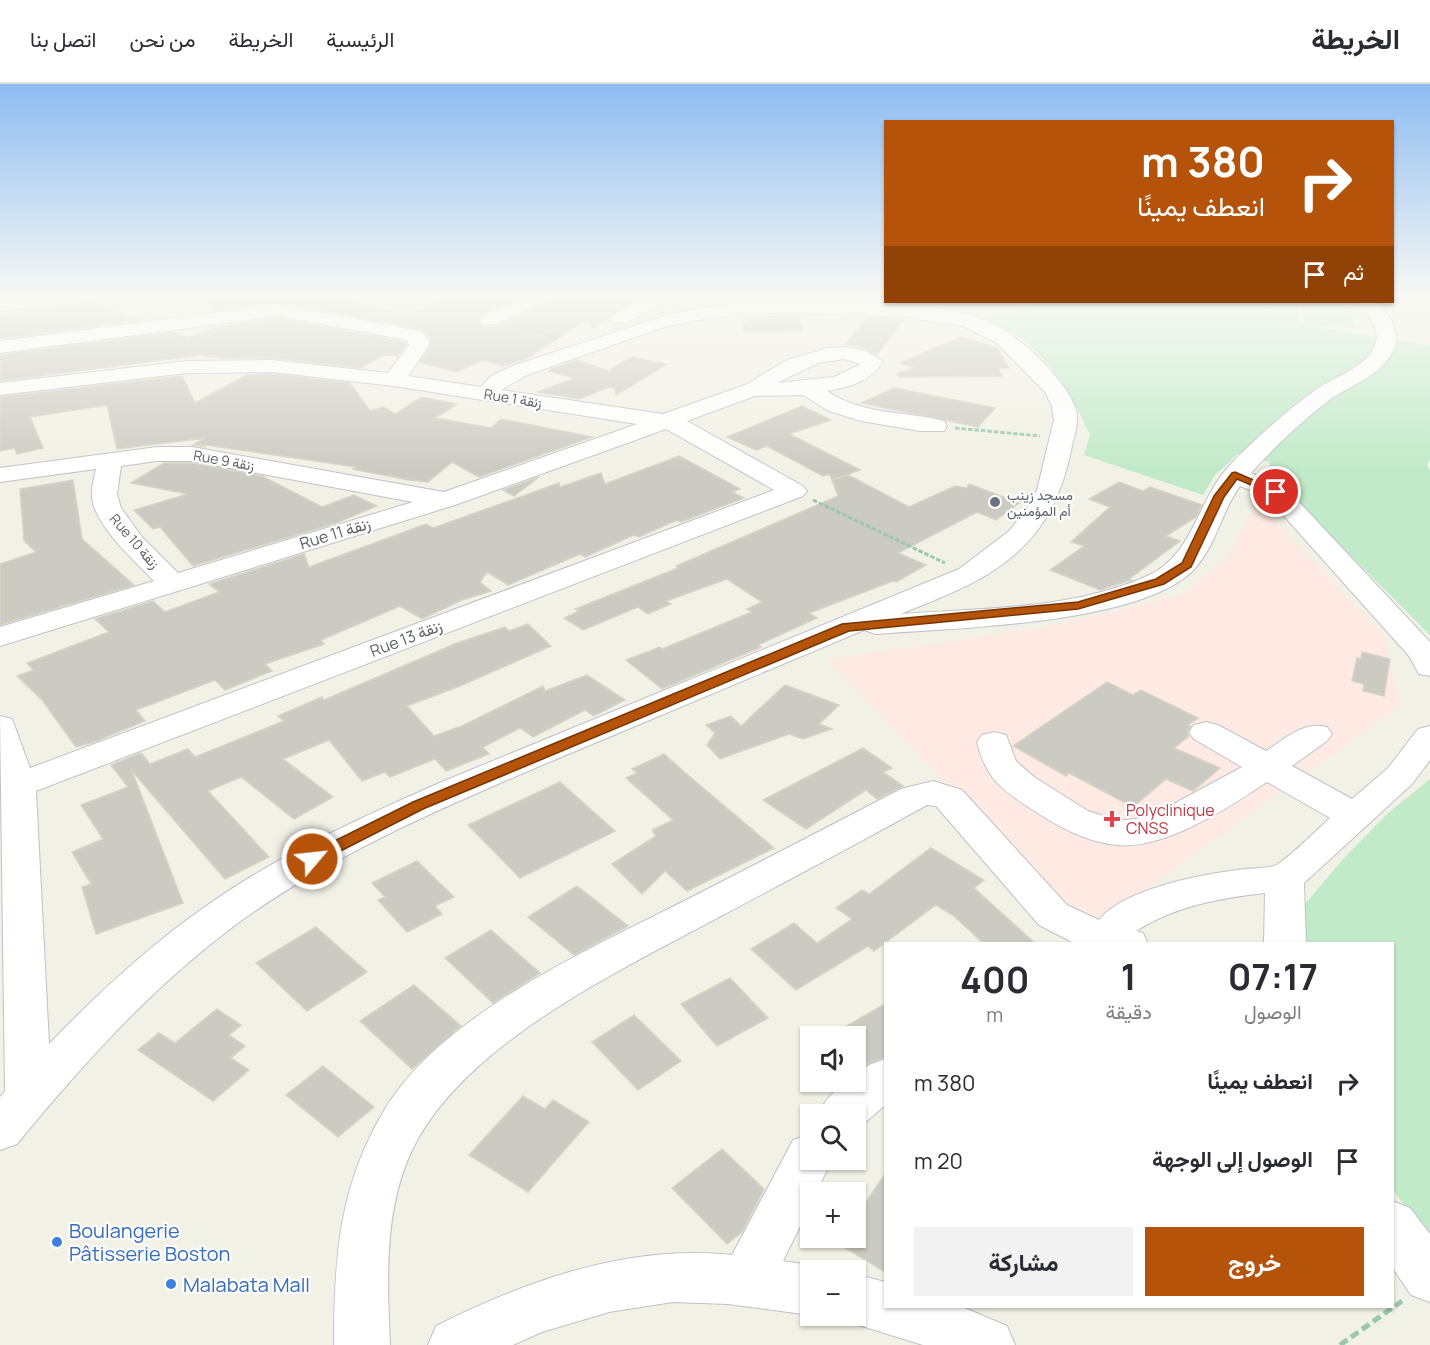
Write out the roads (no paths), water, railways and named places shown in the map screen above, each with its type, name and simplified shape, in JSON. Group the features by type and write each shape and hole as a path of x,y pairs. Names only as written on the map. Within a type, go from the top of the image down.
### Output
{"street":[{"path":"403,382 415,354"},
{"path":"487,394 497,382 530,366 567,354"},
{"path":"753,390 774,376 826,354"},
{"path":"753,390 809,389 863,372 873,362 858,354"},
{"path":"0,1130 28,1096 119,1000 176,952 257,891 312,859 418,806 969,575 1006,549 1032,524 1048,494 1062,438 1065,412 1056,392 1044,376 1020,354"},
{"path":"846,627 1022,612 1114,598 1160,581 1177,572 1192,558 1219,496 1235,475 1278,432 1317,400 1377,359 1380,354"},
{"name":"Rue 1 زنقة","path":"0,389 219,365 272,366 403,382 668,422 685,428 794,491"},
{"path":"403,382 431,376 530,366"},
{"path":"809,389 819,398 888,421 936,426"},
{"name":"Rue 11 زنقة","path":"0,637 171,582 446,500 753,390"},
{"name":"Rue 9 زنقة","path":"0,475 157,454 192,454 446,500"},
{"name":"Rue 10 زنقة","path":"110,461 105,498 107,507 116,522 171,582"},
{"path":"1235,475 1276,492 1424,653 1430,667"},
{"name":"Rue 13 زنقة","path":"9,794 794,491"},
{"path":"969,575 988,594 1022,612"},
{"path":"0,726 9,794 28,1096"},
{"path":"1206,732 1354,816"},
{"path":"994,742 999,763 1030,792 1070,817 1104,831 1130,833 1167,823 1267,767 1315,734"},
{"path":"362,1345 360,1263 369,1202 386,1156 417,1100 443,1072 490,1032 634,945 914,797 933,792 952,800 1053,915 1111,942 1120,921 1175,899 1248,880 1285,879 1400,776 1430,736"},
{"path":"1285,879 1285,942"},
{"path":"854,1104 884,1079"},
{"path":"746,1282 802,1170"},
{"path":"1394,1228 1421,1286"},
{"path":"456,1345 532,1312 614,1287 699,1276 800,1289"},
{"path":"866,1303 884,1308"},
{"path":"884,1308 932,1321 987,1345"}],"place":[{"name":"مسجد زينب أم المؤمنين","path":"995,502"},
{"name":"Polyclinique CNSS","path":"1112,819"},
{"name":"Boulangerie Pâtisserie Boston","path":"57,1242"},
{"name":"Malabata Mall","path":"171,1284"}]}
